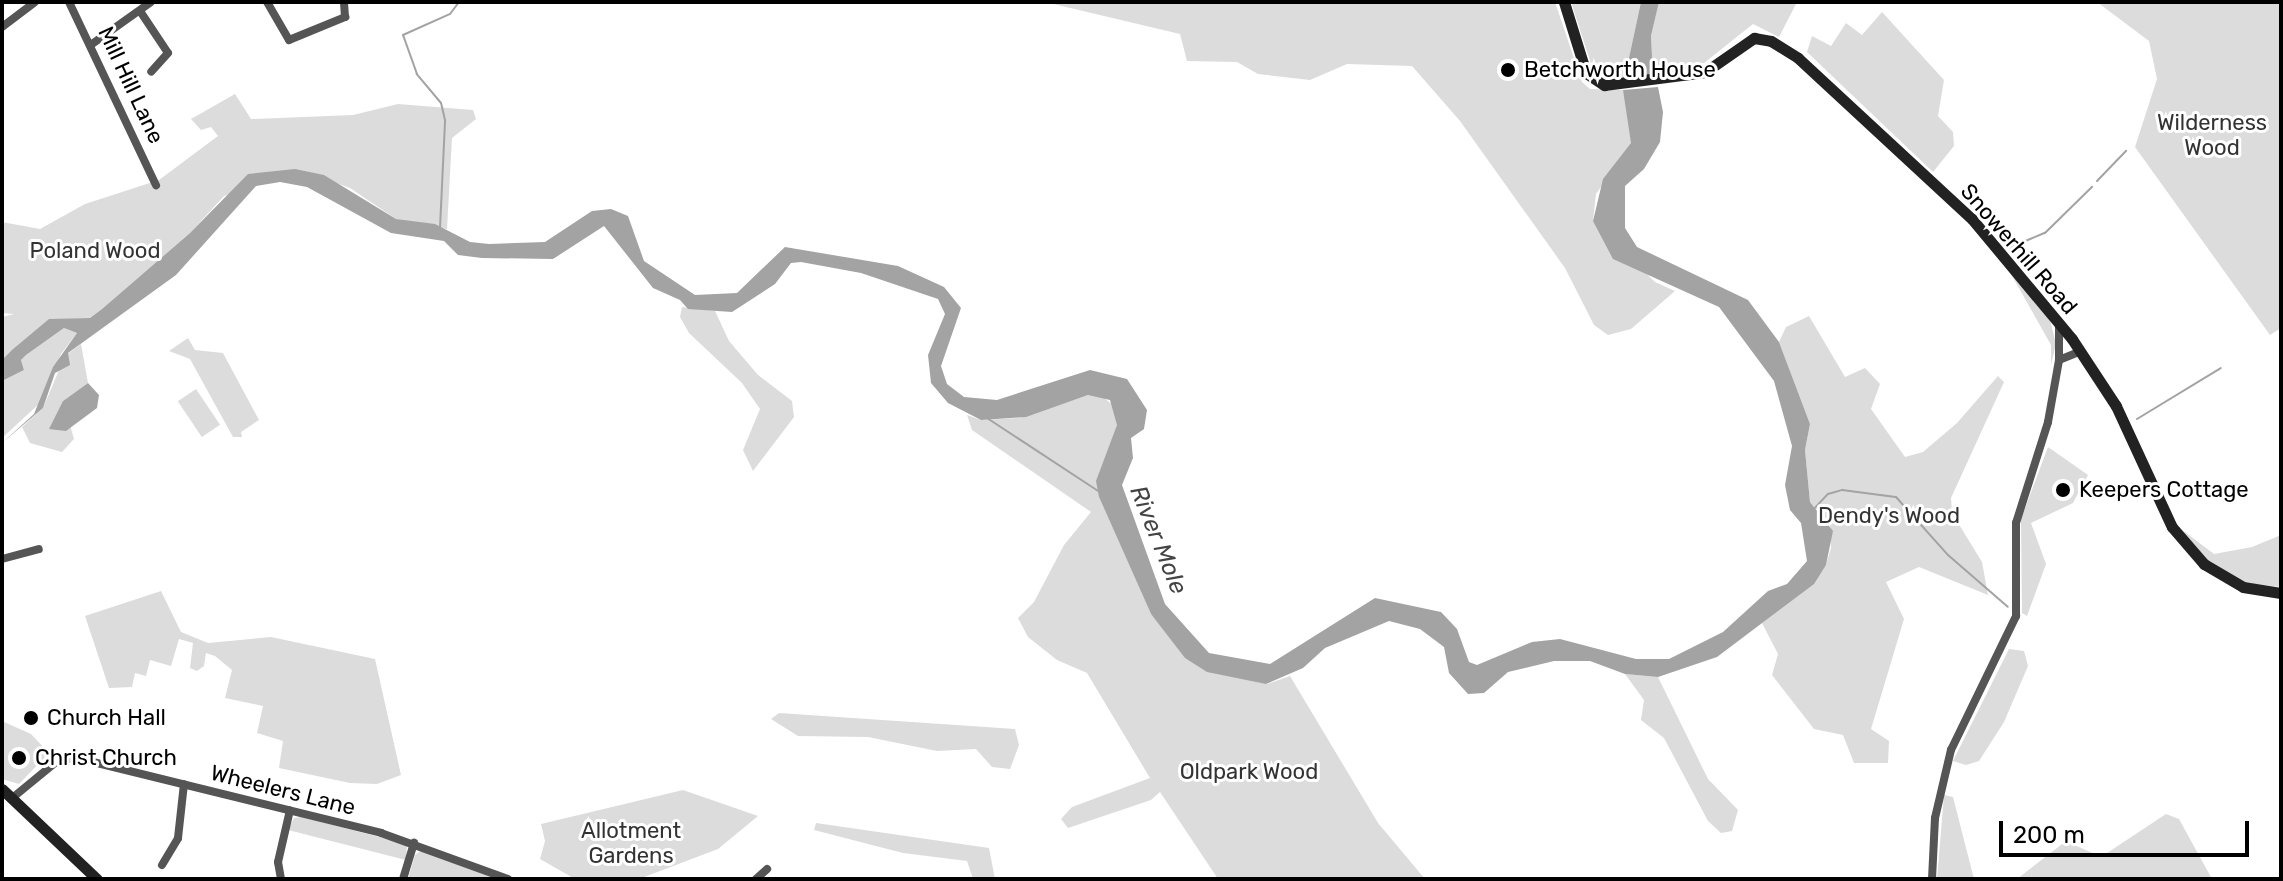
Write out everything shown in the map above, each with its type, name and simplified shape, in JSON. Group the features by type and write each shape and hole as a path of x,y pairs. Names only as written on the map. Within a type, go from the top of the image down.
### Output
{"street":[{"path":"2,27 35,2"},
{"name":"Mill Hill Lane","path":"69,2 92,44 156,185"},
{"path":"92,44 151,2"},
{"path":"267,2 289,40 345,17 344,2"},
{"name":"Snowerhill Road","path":"1564,2 1586,73 1592,80 1618,86 1705,72 1754,38 1786,48 1972,219 2081,351 2116,406 2172,527 2217,575 2243,587 2281,593"},
{"path":"140,11 168,53 151,72"},
{"path":"1932,879 1935,818 1951,750 2016,616 2016,523 2048,422 2059,360 2059,324"},
{"path":"2059,360 2081,351"},
{"path":"2,559 39,549"},
{"name":"Wheelers Lane","path":"11,799 61,758 184,784 414,843 508,879"},
{"path":"162,865 178,838 184,784"},
{"path":"2,789 97,879"},
{"path":"281,879 278,862 290,810"},
{"path":"403,879 414,843"},
{"path":"756,879 767,869"}],"green space":[{"path":"1045,2 1555,2 1582,82 1590,89 1623,90 1632,123 1631,144 1596,194 1593,221 1655,282 1675,291 1631,329 1608,335 1594,325 1565,268 1460,121 1412,66 1347,64 1310,80 1258,74 1237,62 1187,61 1180,34"},
{"path":"1571,2 1641,2 1624,81 1602,79 1593,70"},
{"path":"1659,2 1797,2 1779,37 1753,24 1704,63 1653,76 1651,36"},
{"name":"Wilderness Wood","path":"2097,2 2281,2 2281,328 2270,335 2135,147 2157,79 2149,41"},
{"path":"1882,12 1944,80 1938,116 1953,132 1954,146 1933,172 1807,52 1812,36 1831,46 1846,23 1862,35"},
{"name":"Poland Wood","path":"235,94 251,119 353,115 398,104 473,110 476,119 452,138 447,229 396,219 350,188 303,171 224,196 190,233 90,318 49,320 2,360 2,317 14,314 2,313 2,222 40,229 85,204 159,180 218,136 211,127 201,130 191,119"},
{"path":"2007,267 2050,320 2056,344 2051,365 2051,345"},
{"path":"682,307 715,311 729,341 758,375 792,401 794,417 753,471 743,450 760,409 742,383 689,333 680,317"},
{"name":"Dendy's Wood","path":"1809,316 1845,377 1865,368 1880,384 1871,409 1905,457 1923,452 1957,423 1998,376 2004,382 1951,498 1952,513 1982,562 1988,595 1919,567 1886,582 1904,619 1871,729 1889,741 1888,763 1854,763 1843,735 1814,729 1772,675 1778,654 1762,623 1809,585 1826,565 1831,548 1830,525 1810,502 1805,450 1810,424 1779,342 1786,327"},
{"path":"64,328 77,333 61,354 41,402 2,438 2,381 24,370 21,360"},
{"path":"188,338 195,350 223,353 259,420 241,432 242,437 233,437 190,359 169,351"},
{"path":"81,344 88,383 63,401 74,439 62,452 30,443 22,427 43,408 65,356"},
{"path":"196,389 220,425 202,437 178,401"},
{"name":"Oldpark Wood","path":"1088,395 1102,396 1115,407 1117,425 1099,497 1151,614 1207,671 1267,684 1290,676 1378,823 1425,879 1218,879 1160,792 1151,800 1068,828 1061,819 1072,807 1150,778 1087,673 1057,660 1028,637 1018,618 1034,602 1064,545 1091,512 972,430 967,415 981,420 1020,418"},
{"path":"2048,447 2088,475 2073,503 2031,523 2046,564 2027,616 2022,613 2021,519"},
{"path":"2177,526 2214,554 2252,547 2281,535 2281,587 2245,583 2205,562"},
{"path":"161,591 181,632 208,643 271,637 375,659 401,775 377,784 350,783 279,768 283,741 257,733 263,706 225,698 232,670 215,656 206,653 204,666 197,671 190,668 193,643 179,639 171,666 150,660 146,676 135,673 132,687 109,688 85,616"},
{"path":"2009,649 2024,651 2028,666 2004,722 1979,761 1966,765 1953,761"},
{"path":"1625,674 1658,677 1708,779 1738,810 1732,831 1721,833 1708,821 1664,738 1641,720 1644,700"},
{"path":"779,713 1015,729 1019,745 1010,769 992,767 976,749 937,751 868,737 798,736 771,719"},
{"path":"2,721 31,734 49,753 19,784 2,779"},
{"name":"Allotment Gardens","path":"683,790 758,816 718,849 639,879 575,879 540,859 545,841 541,824"},
{"path":"1944,795 1953,797 1974,879 1937,879"},
{"path":"2166,814 2179,819 2212,879 2017,879 2066,841 2101,857"},
{"path":"301,817 407,844 406,860 288,830 294,818"},
{"path":"816,823 989,848 995,879 973,879 967,861 903,853 814,830"},
{"path":"422,850 500,879 408,879 415,855"}],"shaded area":[{"path":"1641,2 1659,2 1651,36 1653,76 1624,81"},
{"path":"1658,87 1663,112 1660,142 1644,169 1625,186 1625,228 1637,247 1748,300 1779,342 1810,424 1805,450 1810,502 1833,531 1826,565 1814,584 1717,657 1658,677 1625,674 1590,661 1554,661 1508,672 1484,693 1468,694 1449,673 1444,647 1420,629 1389,621 1325,648 1303,668 1266,684 1207,672 1185,658 1151,614 1099,497 1096,481 1117,425 1110,400 1088,395 1026,417 981,420 948,403 931,383 928,355 945,314 938,299 861,273 801,262 791,263 775,284 732,312 688,309 680,300 653,288 604,226 553,259 482,258 458,255 444,241 391,233 307,187 280,182 256,186 176,275 68,353 70,365 55,373 43,408 2,443 34,414 53,367 77,333 64,328 21,360 24,370 2,381 2,360 49,319 90,318 102,309 190,233 248,174 295,169 324,175 396,219 435,224 470,242 489,244 545,242 592,211 611,209 628,216 644,261 695,295 737,293 785,247 898,266 944,287 961,308 941,366 947,384 964,397 997,400 1090,370 1127,379 1147,410 1144,429 1131,438 1133,458 1122,485 1165,604 1209,653 1270,664 1375,598 1441,612 1457,629 1469,662 1477,665 1532,642 1560,639 1636,659 1669,659 1723,632 1768,591 1787,584 1807,561 1801,523 1790,510 1785,485 1792,446 1774,381 1719,307 1613,259 1593,221 1603,179 1631,143 1623,90"},
{"path":"88,383 99,395 97,408 66,431 49,429 63,401"}],"waterway":[{"path":"440,228 445,120 441,103 417,74 403,35 450,14 459,2"},
{"path":"2097,181 2126,151"},
{"path":"2009,248 2045,233 2092,187"},
{"path":"2137,419 2221,368"},
{"path":"987,418 1098,491"},
{"path":"1812,511 1828,494 1842,490 1896,497 1948,555 2008,607"}],"place":[{"name":"Betchworth House","path":"1508,70"},
{"name":"Keepers Cottage","path":"2063,490"},
{"name":"Church Hall","path":"31,718"},
{"name":"Christ Church","path":"19,758"}],"water label":[{"name":"River Mole","path":"1158,540"}]}
